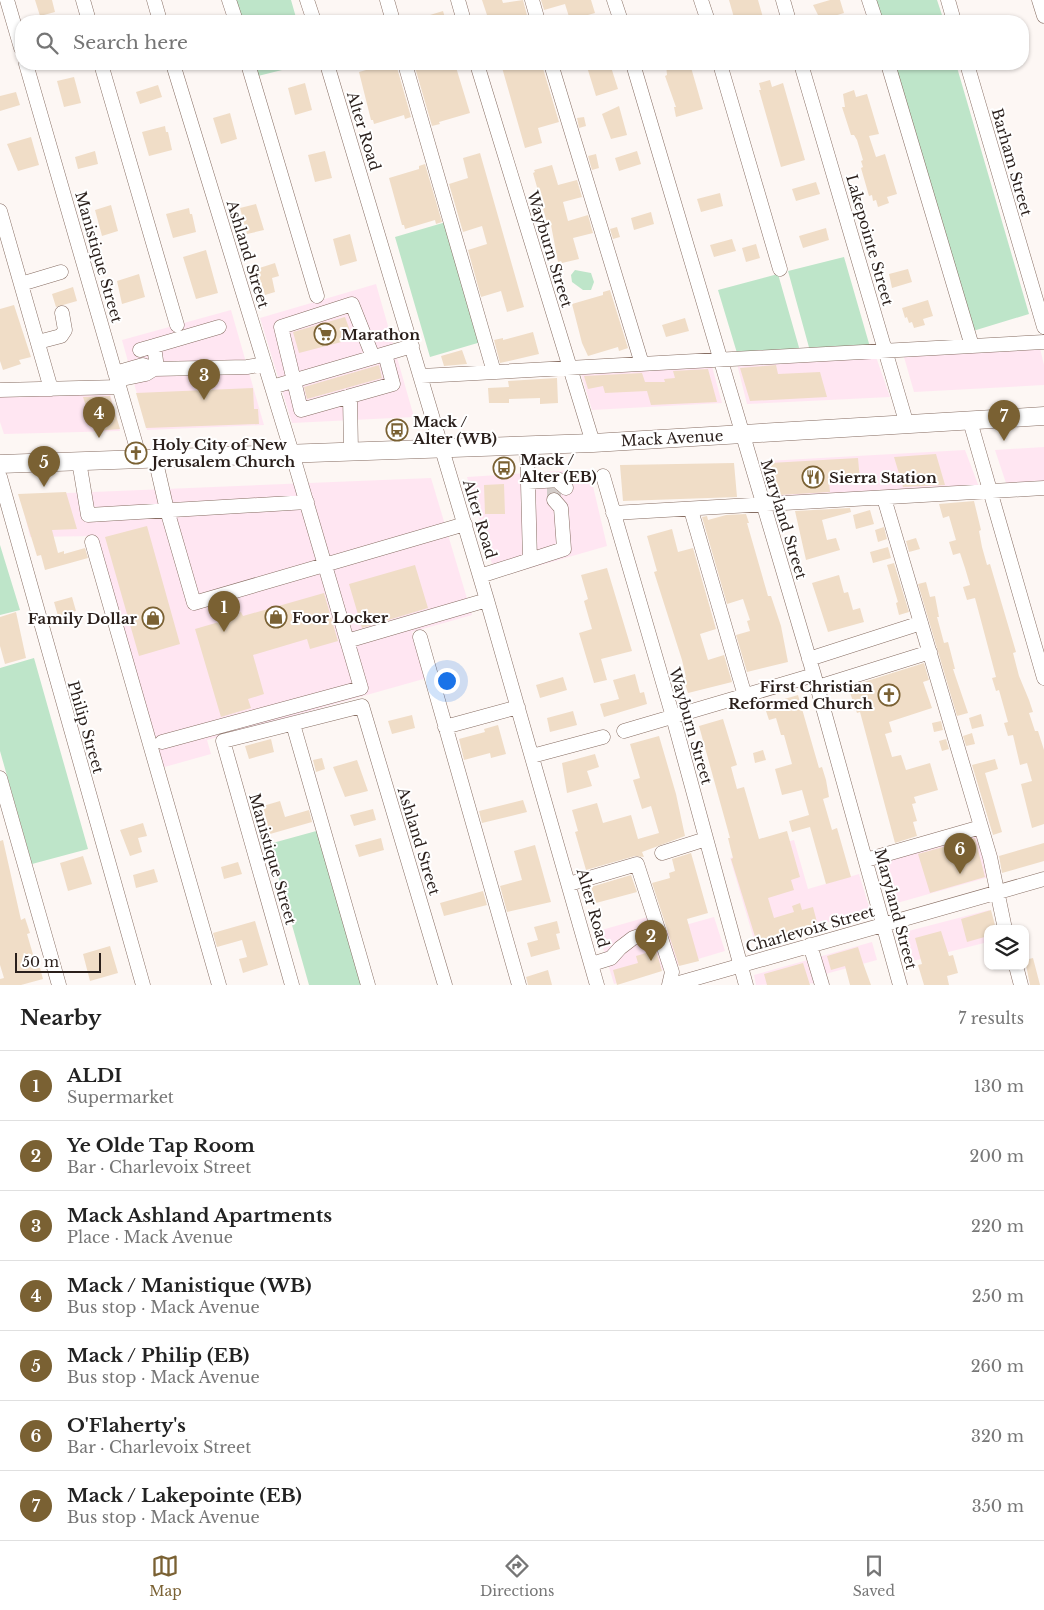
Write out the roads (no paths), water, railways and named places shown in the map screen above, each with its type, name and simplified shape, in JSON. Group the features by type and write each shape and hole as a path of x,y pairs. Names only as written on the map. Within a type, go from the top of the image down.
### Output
{"main road":[{"name":"Mack Avenue","path":"0,464 593,443 1044,416"}],"street":[{"path":"8,0 15,26"},
{"path":"83,0 87,15"},
{"path":"154,0 158,15"},
{"path":"229,0 234,15"},
{"path":"307,0 312,15"},
{"path":"387,0 391,15"},
{"path":"458,0 462,15"},
{"path":"532,0 536,15"},
{"path":"614,0 618,15"},
{"path":"702,0 706,15"},
{"path":"783,0 787,15"},
{"path":"870,0 874,15"},
{"path":"948,0 952,15"},
{"path":"1039,0 1044,16"},
{"name":"Manistique Street","path":"28,70 117,380 167,510 194,603 325,565"},
{"path":"104,70 178,325"},
{"name":"Ashland Street","path":"162,742 361,688 307,502 175,70"},
{"path":"250,70 317,296"},
{"name":"Alter Road","path":"329,70 465,524 597,985"},
{"path":"408,70 494,372"},
{"name":"Wayburn Street","path":"479,70 593,443"},
{"path":"553,70 642,364"},
{"name":"Maryland Street","path":"635,70 816,681 900,985"},
{"path":"722,70 780,269"},
{"name":"Lakepointe Street","path":"803,70 907,424"},
{"path":"890,70 972,346"},
{"name":"Barham Street","path":"969,70 1044,327"},
{"path":"0,211 51,389"},
{"path":"21,284 61,272"},
{"path":"352,304 379,355 393,384 301,410 280,326 352,304"},
{"path":"38,342 61,336 65,330 62,313"},
{"path":"155,368 147,348 219,326"},
{"path":"421,376 1044,342"},
{"path":"272,387 412,346"},
{"path":"0,390 51,389 117,380 146,374 155,368 246,367 264,360"},
{"path":"350,396 351,451"},
{"path":"970,420 1044,678"},
{"path":"527,445 530,560"},
{"path":"79,461 88,515 307,502"},
{"name":"Wayburn Street","path":"603,476 673,717 746,985"},
{"name":"Philip Street","path":"0,477 7,531 144,985"},
{"path":"480,576 564,549 560,480 528,482"},
{"path":"613,514 1044,488"},
{"path":"884,498 981,827 998,892 1004,925"},
{"path":"690,510 745,696"},
{"path":"325,565 465,524"},
{"path":"92,542 219,985"},
{"path":"347,641 487,600"},
{"path":"809,658 921,623"},
{"path":"420,637 519,985"},
{"path":"624,731 745,696 816,681 930,652"},
{"name":"Ashland Street","path":"293,724 362,706 445,985"},
{"path":"445,727 518,707"},
{"path":"293,724 368,985"},
{"name":"Manistique Street","path":"292,985 224,741 293,724"},
{"path":"532,756 603,737"},
{"path":"0,778 59,985"},
{"path":"866,860 981,827"},
{"path":"662,853 706,839"},
{"path":"569,884 637,864 672,972 670,985"},
{"name":"Charlevoix Street","path":"670,985 1044,879"},
{"path":"592,964 611,958 632,938 658,929"},
{"path":"810,945 822,985"},
{"path":"1017,970 1022,985"}],"tunnel":[{"path":"554,488 554,500"}],"place":[{"name":"Marathon","path":"325,334"},
{"name":"Mack Ashland Apartments","path":"204,400"},
{"name":"Mack / Alter (WB)","path":"397,430"},
{"name":"Mack / Manistique (WB)","path":"99,438"},
{"name":"Mack / Lakepointe (EB)","path":"1004,441"},
{"name":"Holy City of New Jerusalem Church","path":"136,453"},
{"name":"Mack / Alter (EB)","path":"504,468"},
{"name":"Sierra Station","path":"813,477"},
{"name":"Mack / Philip (EB)","path":"44,487"},
{"name":"Foor Locker","path":"276,617"},
{"name":"Family Dollar","path":"153,618"},
{"name":"ALDI","path":"224,632"},
{"name":"First Christian Reformed Church","path":"889,695"},
{"name":"O'Flaherty's","path":"960,874"},
{"name":"Ye Olde Tap Room","path":"651,961"}]}
